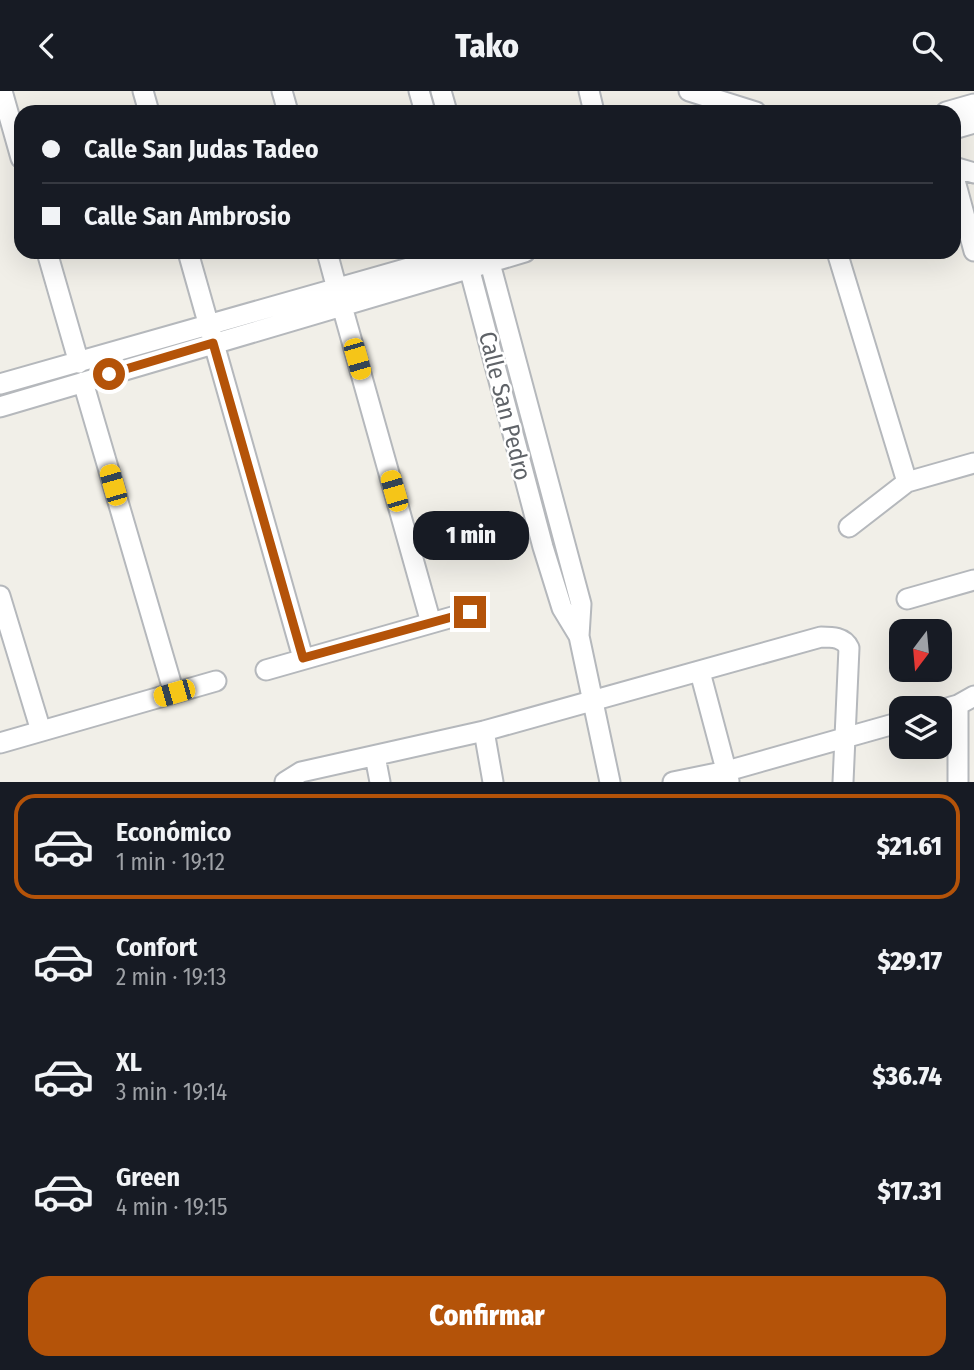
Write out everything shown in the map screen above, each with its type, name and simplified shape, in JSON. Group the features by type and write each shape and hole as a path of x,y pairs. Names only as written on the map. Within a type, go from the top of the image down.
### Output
{"street":[{"path":"2,91 14,133"},
{"path":"689,91 734,105"},
{"path":"961,203 974,251"},
{"path":"49,259 174,693"},
{"path":"190,259 303,658"},
{"path":"329,259 431,622"},
{"path":"0,407 81,372 461,259"},
{"name":"Calle San Pedro","path":"468,259 543,547 562,608 579,636"},
{"name":"Calle San Pedro","path":"489,259 581,604 579,636 610,782"},
{"path":"839,259 906,482"},
{"path":"0,384 81,372"},
{"path":"849,527 906,482 974,463"},
{"path":"907,599 974,580"},
{"path":"0,596 41,731"},
{"path":"266,670 470,612"},
{"path":"285,782 301,772 484,731 821,637 844,641 849,647 843,782"},
{"path":"700,672 728,776"},
{"path":"0,743 216,681"},
{"path":"958,782 961,704"},
{"path":"673,782 728,776 889,726"},
{"path":"484,731 493,782"},
{"path":"375,756 380,782"}],"route":[{"path":"109,374 213,343 303,658 470,612"}]}
